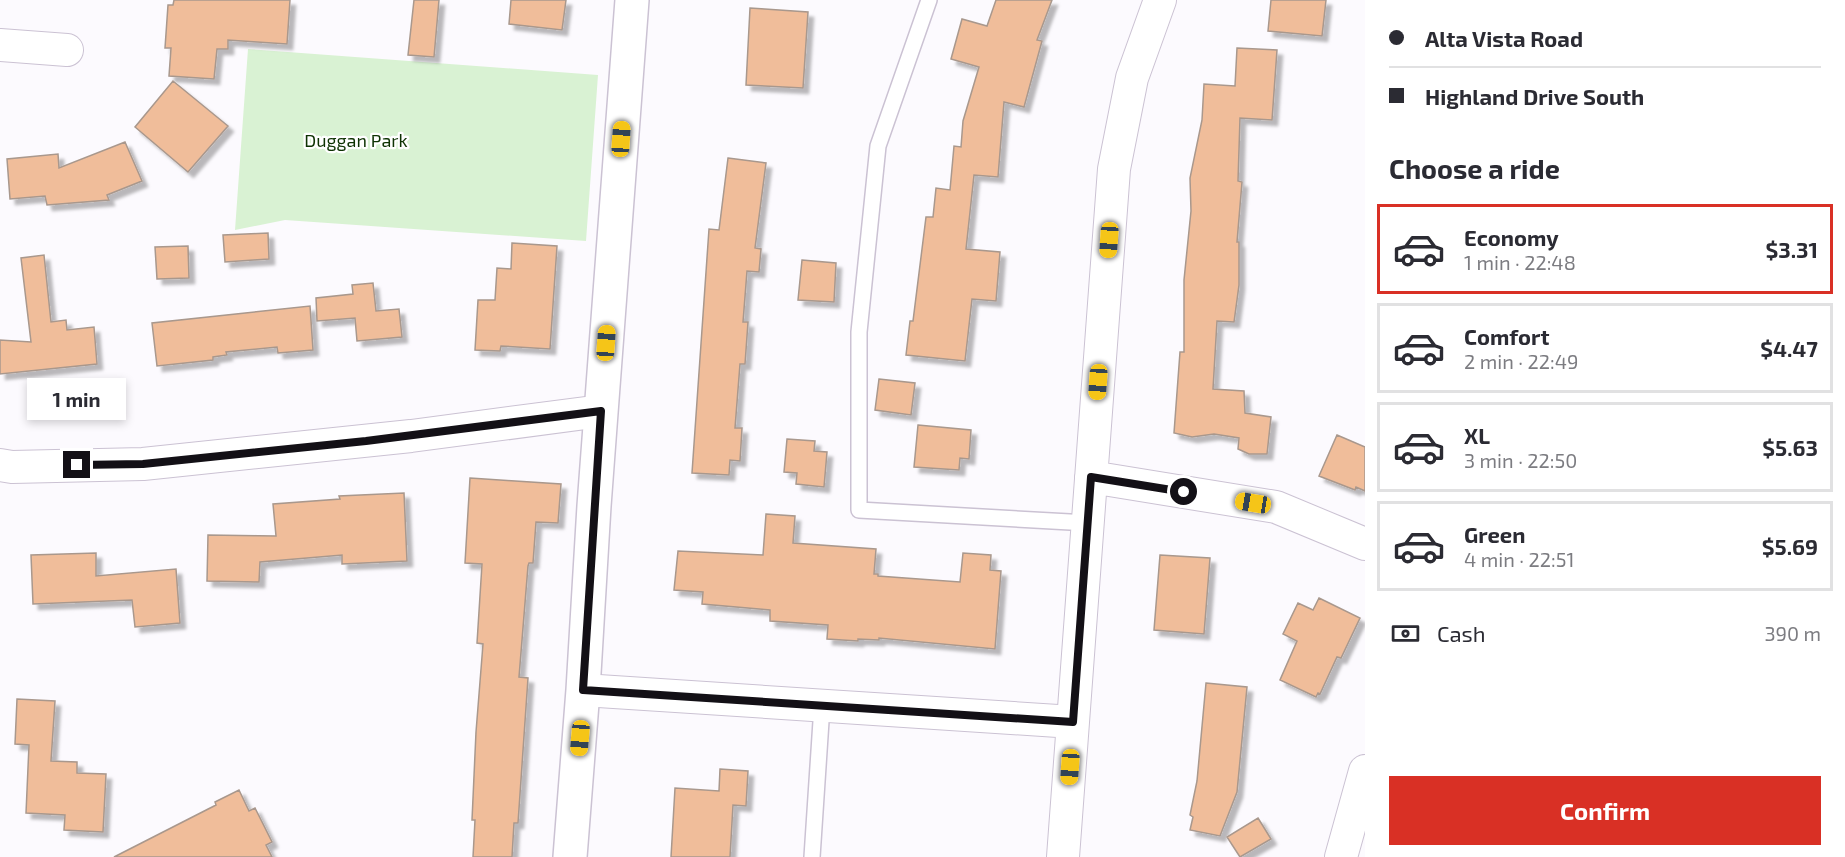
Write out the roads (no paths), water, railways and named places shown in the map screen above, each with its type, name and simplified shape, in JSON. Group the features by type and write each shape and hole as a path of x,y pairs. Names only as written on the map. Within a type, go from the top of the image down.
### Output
{"street":[{"path":"570,857 632,0"},
{"path":"1063,857 1114,169 1132,78 1160,0"},
{"path":"0,45 67,50"},
{"path":"4,470 143,464 411,436 601,411"},
{"path":"1091,477 1276,507 1365,544"},
{"path":"583,690 1073,722"},
{"path":"1341,857 1365,771"}],"lane":[{"path":"929,0 878,146 859,332 859,510 1088,523"},
{"path":"812,857 822,706"}],"park label":[{"name":"Duggan Park","path":"356,141"}]}
